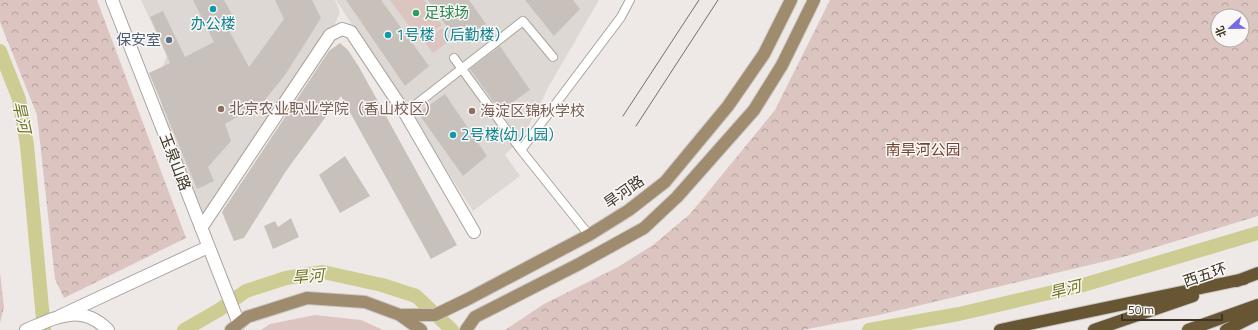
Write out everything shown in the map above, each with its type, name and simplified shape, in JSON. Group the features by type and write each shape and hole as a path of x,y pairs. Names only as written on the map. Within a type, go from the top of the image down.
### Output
{"highway":[{"name":"西五环","path":"1094,330 1258,273"},
{"path":"1000,330 1244,279"},
{"path":"1188,330 1258,305"},
{"path":"1226,330 1258,314"}],"main road":[{"name":"旱河路","path":"400,315 435,315 589,235 628,210 665,182 728,106 764,54 791,0"},
{"path":"466,330 475,317 579,264 644,228 650,223 677,197 754,110 782,65 814,0"},
{"path":"235,323 247,317 307,298 365,302 400,315 421,330"}],"street":[{"name":"玉泉山路","path":"112,0 219,274 235,323"},
{"path":"201,228 330,35 342,29 351,32 405,113 474,232"},
{"path":"26,330 58,317 208,247"},
{"path":"58,317 78,313 99,321 108,330"}],"lane":[{"path":"521,150 621,17 630,0"},
{"path":"405,113 524,21 553,57"},
{"path":"454,58 521,150 589,235"}],"shaded area":[{"name":"北京农业职业学院（香山校区）","path":"141,0 335,0 340,12 330,35 201,228 166,139 158,79 167,56"},
{"name":"海淀区锦秋学校","path":"336,0 599,0 549,86 524,135 505,155 520,176 473,211"}],"green space":[{"path":"0,0 97,0 186,238 64,298 55,279 37,115 0,22"},
{"name":"足球场","path":"390,0 424,0 442,25 420,41"},
{"name":"南旱河公园","path":"830,0 1258,0 1258,216 1127,256 879,315 803,330 505,330 544,304 618,267 653,245 690,214 775,110"},
{"path":"442,28 451,40 433,53 424,41"},
{"path":"0,273 4,307 0,323"},
{"path":"315,315 361,320 383,330 261,330 270,324"}],"building":[{"path":"193,0 224,0 234,18 225,23 249,67 284,19 275,0 312,0 321,18 285,75 264,101 225,124 231,141 208,167 214,181 197,189 149,73 170,63 150,17 163,11 185,57 214,42"},
{"name":"1号楼（后勤楼）","path":"346,0 381,0 429,66 405,86"},
{"path":"428,0 469,0 486,24 457,41"},
{"path":"525,0 573,0 580,9 554,36"},
{"path":"340,43 348,50 359,67 457,245 431,259 341,96 286,171 244,238 234,241 222,212 329,51"},
{"path":"500,46 530,90 500,111 470,69"},
{"name":"2号楼(幼儿园）","path":"445,94 487,156 463,176 418,113"},
{"path":"345,156 370,196 340,213 319,175"},
{"path":"291,218 299,237 273,249 264,226 275,221 278,227"}],"waterway":[{"name":"旱河","path":"0,51 19,99 27,145 44,330"},
{"name":"旱河","path":"869,330 959,314 1083,285 1258,233"},
{"name":"旱河","path":"184,330 219,310 246,291 286,278 323,272 382,285 416,296 452,330"}],"tram line":[{"path":"623,116 699,0"},
{"path":"636,126 718,0"}],"place":[{"name":"办公楼","path":"213,9"},
{"name":"足球场","path":"416,13"},
{"name":"1号楼（后勤楼）","path":"388,35"},
{"name":"保安室","path":"169,40"},
{"name":"北京农业职业学院（香山校区）","path":"221,109"},
{"name":"海淀区锦秋学校","path":"472,111"},
{"name":"2号楼(幼儿园）","path":"453,135"}]}
